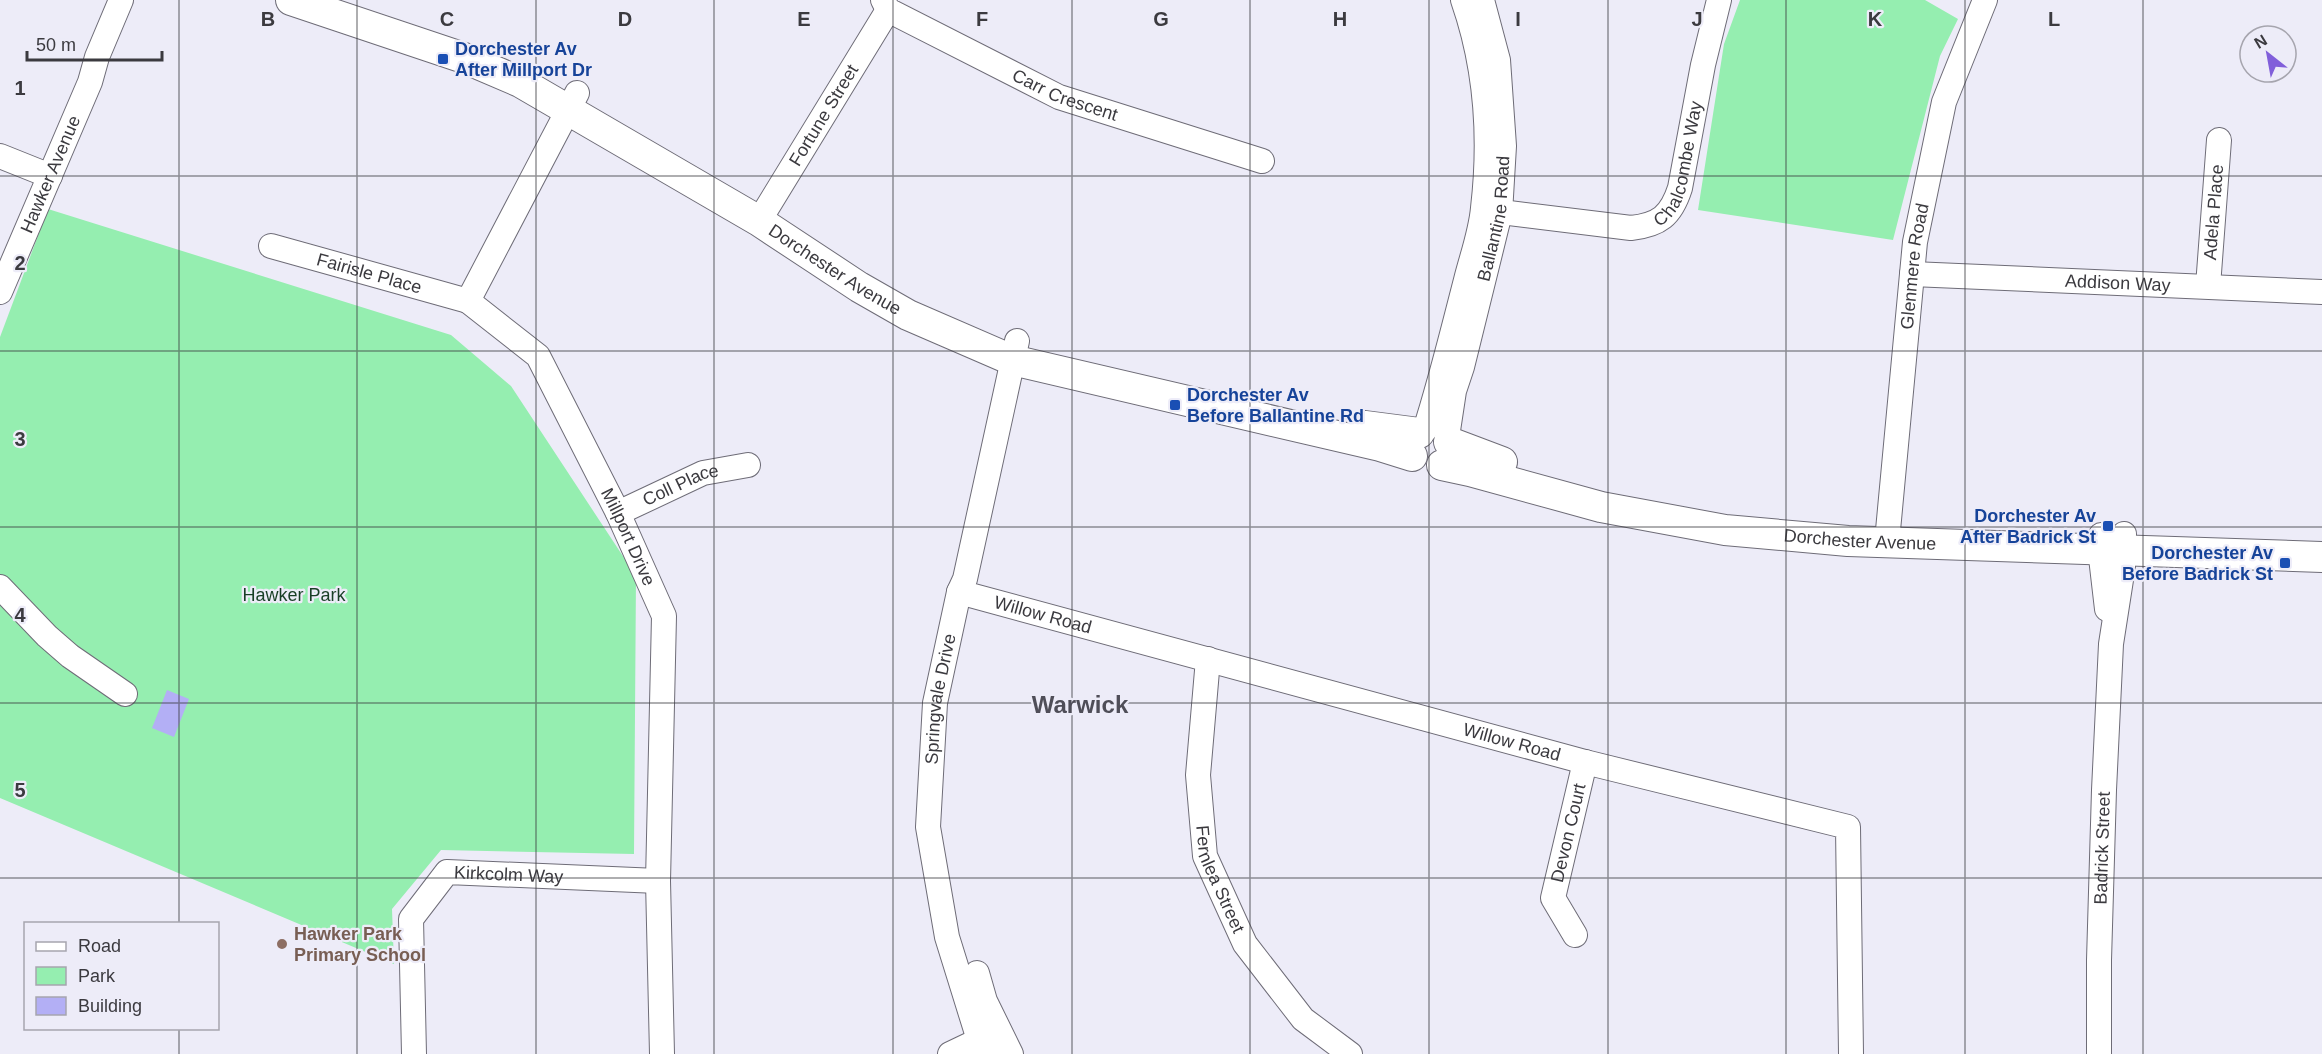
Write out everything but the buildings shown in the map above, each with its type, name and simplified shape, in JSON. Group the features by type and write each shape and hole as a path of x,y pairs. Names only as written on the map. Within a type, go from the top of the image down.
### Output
{"main road":[{"name":"Dorchester Avenue","path":"291,0 346,4 520,82 573,101 763,215 859,287 908,315 1022,352 1369,427 1432,444 1470,471 1601,507 1725,530 1848,541 1888,533 2112,542 2322,557"},
{"name":"Dorchester Avenue","path":"2112,542 2322,540"}],"street":[{"name":"Hawker Avenue","path":"0,292 90,82 97,57 106,0"},
{"name":"Hawker Avenue","path":"97,57 121,0"},
{"name":"Ballantine Road","path":"1463,0 1480,63 1492,211"},
{"name":"Ballantine Road","path":"1432,444 1438,390 1492,211 1504,146 1498,60 1482,0"},
{"name":"Chalcombe Way","path":"1492,211 1631,228 1650,226 1668,213 1680,188 1703,65 1719,0"},
{"name":"Glenmere Road","path":"1888,533 1915,242 1944,102 1985,0"},
{"name":"Carr Crescent","path":"886,5 1059,97 1262,161"},
{"name":"Fortune Street","path":"763,215 886,5"},
{"path":"468,301 573,101"},
{"name":"Adela Place","path":"2208,286 2218,140"},
{"path":"0,156 50,176"},
{"name":"Fairisle Place","path":"270,246 468,301"},
{"name":"Addison Way","path":"1912,274 2322,292"},
{"name":"Millport Drive","path":"468,301 538,356 618,513 664,616 658,880 662,1054"},
{"name":"Springvale Drive","path":"1011,1054 989,1042 947,937 928,827 930,753 935,703 967,594 1022,352"},
{"name":"Coll Place","path":"618,513 703,473 748,465"},
{"name":"Badrick Street","path":"2099,1054 2099,960 2111,644 2112,542"},
{"path":"0,588 70,656 125,694"},
{"name":"Willow Road","path":"967,594 1585,762 1848,827 1851,1054"},
{"name":"Fernlea Street","path":"1208,659 1198,776 1205,856 1245,944 1303,1019 1350,1054"},
{"name":"Devon Court","path":"1575,935 1552,898 1585,762"},
{"name":"Kirkcolm Way","path":"414,1054 411,919 447,872 658,880"},
{"path":"950,1054 989,1042"}],"green space":[{"path":"1740,0 1925,0 1958,19 1940,56 1893,240 1698,210 1724,44"},
{"name":"Hawker Park","path":"48,209 451,335 511,386 636,576 634,854 441,850 392,909 394,964 0,798 0,337"}],"place":[{"name":"Dorchester Av After Millport Dr","path":"443,59"},
{"name":"Dorchester Av Before Ballantine Rd","path":"1175,405"},
{"name":"Dorchester Av After Badrick St","path":"2108,526"},
{"name":"Dorchester Av Before Badrick St","path":"2285,563"},
{"name":"Hawker Park Primary School","path":"282,944"}],"district":[{"name":"Warwick","path":"1080,705"}]}
